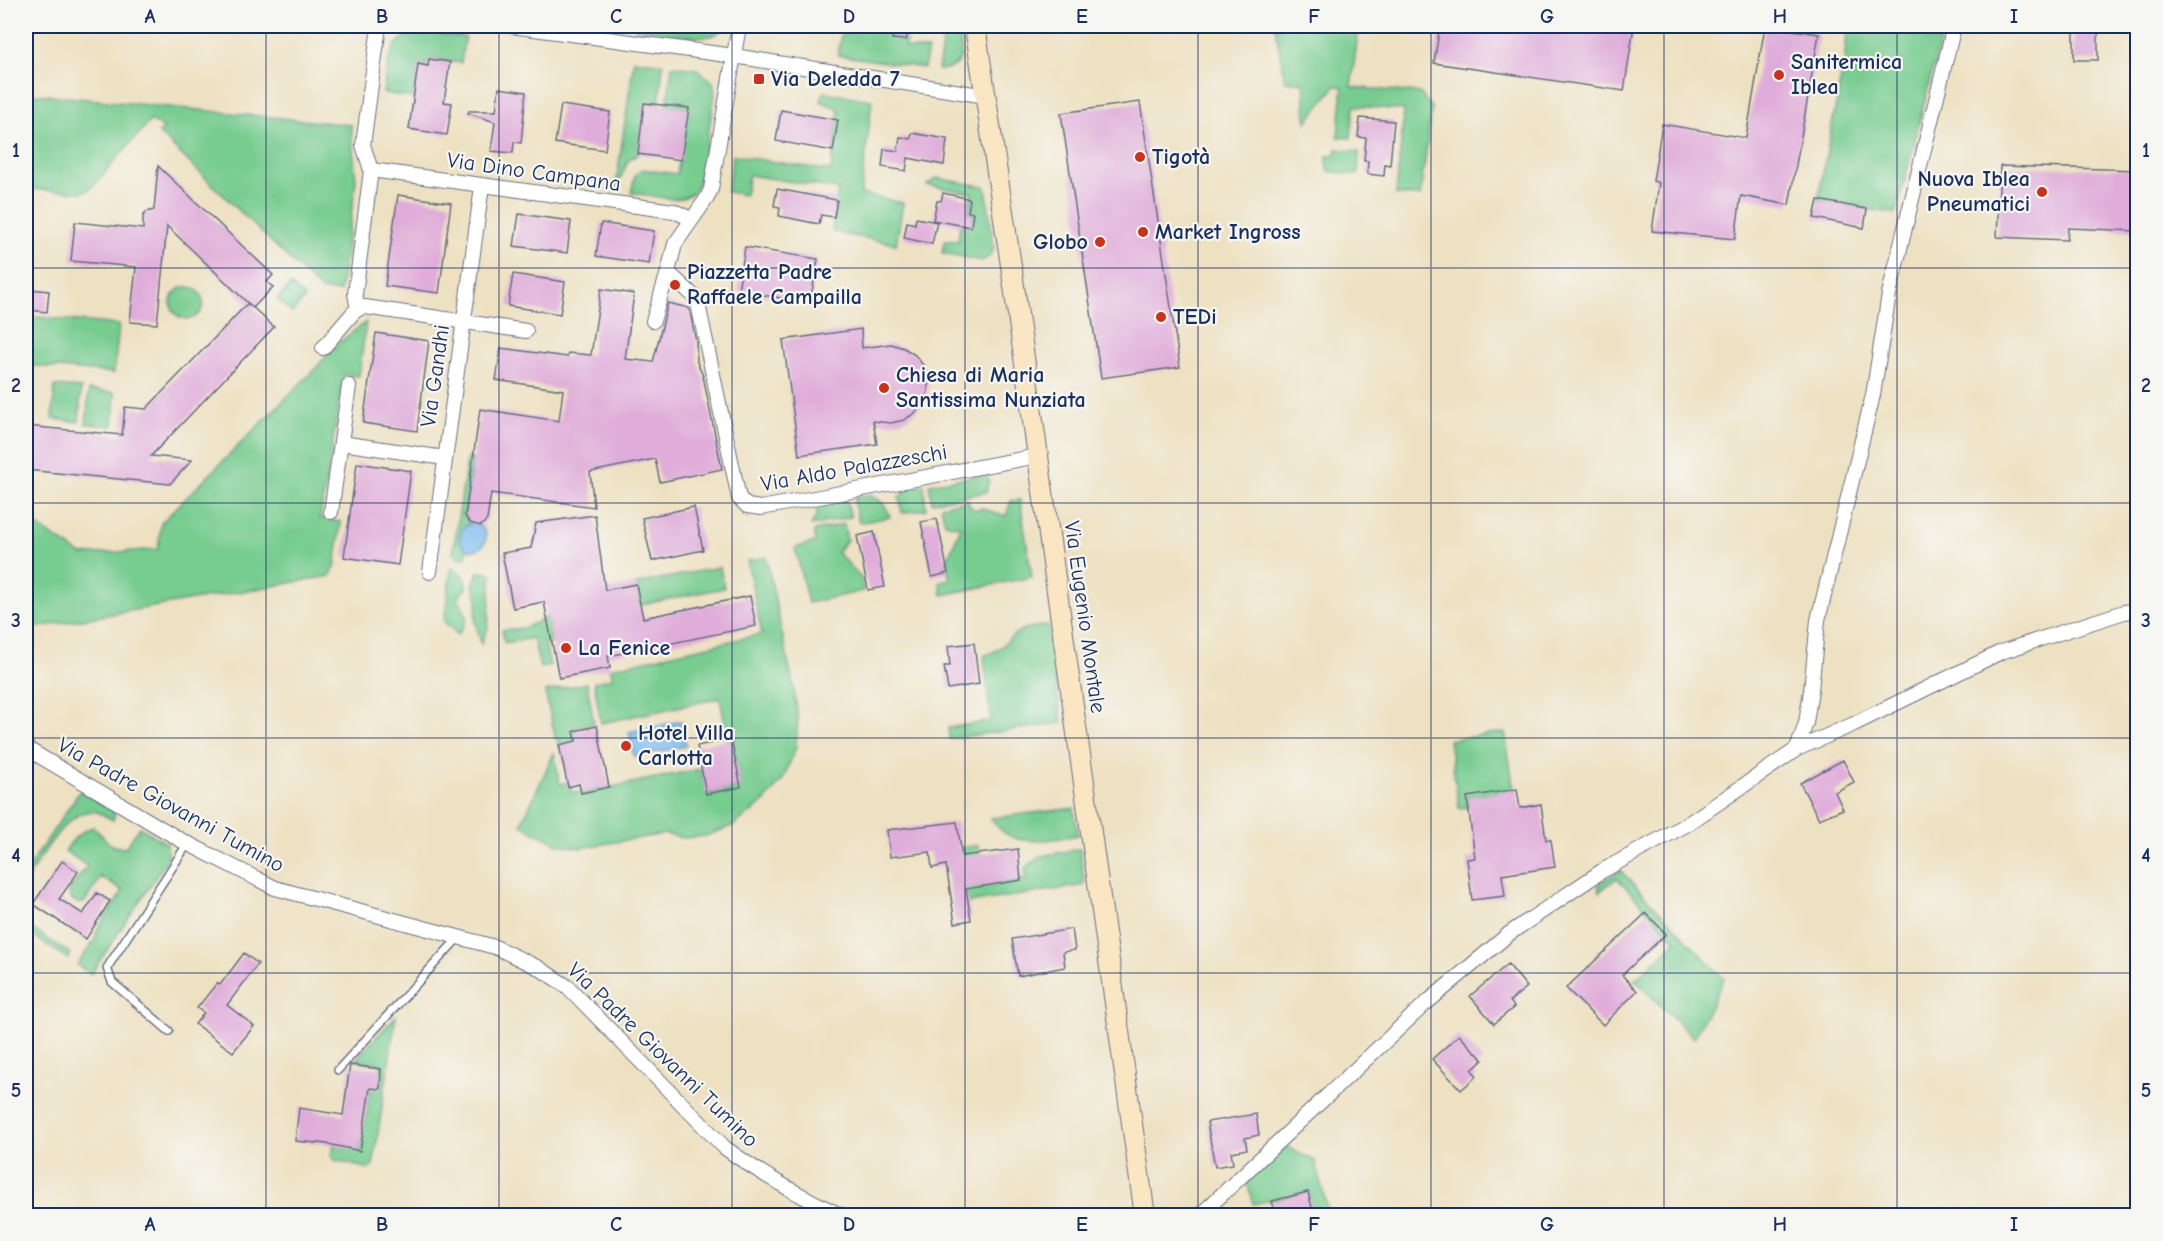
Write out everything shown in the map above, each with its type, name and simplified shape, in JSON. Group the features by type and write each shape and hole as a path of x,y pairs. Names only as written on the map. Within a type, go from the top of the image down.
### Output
{"main road":[{"name":"Via Eugenio Montale","path":"975,26 1145,1215"}],"street":[{"path":"358,309 355,294 371,170 363,145 379,26"},
{"path":"512,26 734,56 986,96"},
{"path":"653,321 675,244 711,189 739,26"},
{"path":"1797,749 1806,723 1818,620 1873,395 1889,294 1954,26"},
{"name":"Via Dino Campana","path":"371,170 674,211 691,219"},
{"name":"Via Gandhi","path":"430,572 483,186"},
{"name":"Via Aldo Palazzeschi","path":"668,272 697,299 739,498 747,506 761,508 1038,456"},
{"path":"323,348 358,309 365,307 526,331"},
{"path":"331,512 349,386"},
{"path":"341,443 445,458"},
{"path":"1199,1215 1424,1005 1510,933 1602,871 1689,823 1797,749 1854,724 2001,652 2124,612 2138,610"},
{"name":"Via Padre Giovanni Tumino","path":"26,748 188,843 275,888 495,947 539,969 568,987 724,1147 752,1169 793,1192 842,1215"}],"lane":[{"path":"169,1031 112,982 107,968 188,843"},
{"path":"338,1070 459,937"}],"green space":[{"path":"635,26 726,26 714,35 694,37 635,28"},
{"path":"842,26 894,30 893,39 906,40 905,48 928,50 924,68 838,55"},
{"path":"945,26 958,26 961,56 954,66 938,70"},
{"path":"1275,26 1359,26 1351,87 1420,93 1432,108 1420,196 1396,195 1404,110 1354,106 1351,138 1338,137 1343,87 1335,86 1306,123 1304,83 1285,81"},
{"path":"1847,26 1944,26 1896,214 1818,200 1845,56"},
{"path":"421,31 465,37 461,63 430,59 428,66 418,64 413,98 383,93 388,62 395,46 401,39"},
{"path":"634,60 663,64 659,105 644,104 638,154 628,161 615,191"},
{"path":"672,66 697,69 713,82 715,95 700,180 693,193 683,198 672,199 631,193 635,176 641,169 677,174 689,108 667,106"},
{"path":"824,92 872,100 861,194 903,203 896,244 832,232 838,189 749,175 745,195 727,192 733,155 831,171 839,110 821,101"},
{"path":"26,93 351,125 356,181 340,292 321,290 159,133 164,129 151,120 90,189 81,192 26,189"},
{"path":"1337,149 1359,152 1358,175 1327,171 1327,156 1335,156"},
{"path":"937,178 986,187 994,248 990,256 982,261 942,253 945,240 958,241 960,225 971,227 973,213 968,212 972,193 927,185"},
{"path":"291,285 305,298 292,313 277,299"},
{"path":"187,287 198,292 203,303 198,314 187,319 176,314 171,303 176,292"},
{"path":"26,316 119,325 114,373 26,365"},
{"path":"366,322 359,376 344,375 320,518 341,522 335,567 330,576 26,629 26,519 82,555 158,549 161,523 317,367 336,345"},
{"path":"55,386 81,388 79,422 52,419"},
{"path":"89,390 115,393 113,426 86,424"},
{"path":"467,458 472,459 465,516 470,523 464,527 462,544 468,549 465,558 453,553"},
{"path":"986,474 989,481 986,492 932,502 929,484"},
{"path":"924,485 926,509 902,513 899,497 910,487"},
{"path":"869,495 882,503 890,517 859,523 854,504 855,498"},
{"path":"846,499 851,517 811,526 817,515 817,505"},
{"path":"968,500 970,507 977,510 981,508 1006,516 1011,501 1020,500 1032,577 942,595 940,581 950,579 946,563 961,527 945,523 941,506"},
{"path":"844,524 847,540 837,552 860,576 863,591 808,603 795,548 815,542 814,531"},
{"path":"766,557 798,717 796,747 783,779 763,803 734,825 706,836 683,838 664,834 580,848 558,844 521,825 554,753 560,784 570,782 571,791 581,793 701,769 707,794 741,787 731,740 728,740 720,698 601,723 594,682 613,678 610,668 762,634 747,561"},
{"path":"720,567 724,588 615,610 638,593 636,584"},
{"path":"451,568 462,575 466,584 459,600 465,610 466,618 458,635 444,622"},
{"path":"478,572 492,574 488,627 481,644 475,620 478,599 473,585"},
{"path":"547,617 552,642 545,644 550,665 540,668 533,638 504,643 502,630 525,628"},
{"path":"1048,625 1062,723 949,739 948,728 991,721 984,656 998,649 1022,630"},
{"path":"587,683 594,724 577,727 574,731 576,741 559,745 545,692"},
{"path":"1505,732 1514,790 1467,797 1468,807 1459,808 1449,740"},
{"path":"80,791 115,812 113,820 96,812 85,812 75,817 55,837 26,881 26,871"},
{"path":"1074,808 1078,835 1042,841 1030,841 1008,835 991,818"},
{"path":"93,827 110,844 125,848 140,827 167,844 169,857 91,974 77,965 95,940 97,930 123,891 101,877 84,903 78,903 70,898 69,890 87,866 65,851 77,836"},
{"path":"978,845 985,886 1025,879 1025,868 1041,856 1080,849 1085,885 968,903 960,848"},
{"path":"1620,870 1724,979 1694,1038 1635,980 1676,941 1617,878 1599,892 1598,884"},
{"path":"26,925 71,954 68,959 26,931"},
{"path":"396,1016 373,1166 369,1169 334,1160 331,1156 334,1145 360,1150 370,1087 380,1088 381,1064 355,1060"},
{"path":"1286,1146 1315,1161 1329,1215 1314,1215 1308,1192 1253,1204 1247,1182"}],"water":[{"path":"473,524 482,528 486,537 482,546 473,550 464,546 460,537 464,528"},
{"path":"681,721 686,746 634,757 629,732"}],"building":[{"path":"894,26 910,26 906,40 892,39"},
{"path":"1440,26 1634,26 1624,91 1434,63"},
{"path":"1765,26 1819,34 1789,205 1741,196 1735,239 1652,231 1659,183 1653,181 1662,124 1746,138"},
{"path":"2074,26 2098,26 2098,60 2074,60"},
{"path":"429,59 450,62 444,102 452,103 447,135 409,129 418,64 428,66"},
{"path":"499,88 526,92 521,143 514,142 513,153 491,151 495,122 468,113 469,111 496,111"},
{"path":"1140,102 1180,367 1101,378 1061,113"},
{"path":"644,103 689,108 681,160 638,154"},
{"path":"561,105 610,112 605,150 555,143"},
{"path":"781,110 838,120 833,151 776,141"},
{"path":"1360,118 1394,121 1390,165 1385,164 1384,176 1367,174 1368,161 1364,161 1366,138 1358,137"},
{"path":"912,133 947,139 944,165 908,158 906,171 882,167 884,149 898,151 900,137 911,139"},
{"path":"158,166 273,275 267,282 273,287 253,308 167,226 157,324 130,322 136,267 71,261 75,222 143,229 143,216 146,212 154,210"},
{"path":"2000,166 2138,170 2138,231 2068,228 2067,240 1997,237"},
{"path":"777,189 837,200 834,217 821,215 819,224 779,216 780,207 774,206"},
{"path":"943,193 970,199 968,212 973,213 971,227 933,220 937,201 941,201"},
{"path":"398,195 451,203 439,293 385,286"},
{"path":"1818,200 1867,209 1864,228 1814,218"},
{"path":"519,214 571,221 567,253 514,246"},
{"path":"916,218 937,222 932,244 904,238 907,222 915,224"},
{"path":"601,223 654,231 649,264 596,256"},
{"path":"745,247 818,259 810,303 738,291"},
{"path":"513,274 565,282 560,314 508,306"},
{"path":"30,289 49,291 47,312 28,310"},
{"path":"601,289 634,294 625,359 653,362 668,303 689,308 696,341 697,362 703,376 722,469 660,482 655,459 590,472 594,507 491,493 487,520 481,526 470,523 465,516 480,409 559,421 563,390 496,380 501,348 567,357 568,353 591,355"},
{"path":"248,303 274,327 151,456 192,460 170,484 26,470 26,426 122,435 125,407 146,409"},
{"path":"861,329 862,348 891,344 915,355 923,365 928,377 928,391 923,403 915,413 904,420 891,423 873,421 877,444 799,455 783,340"},
{"path":"376,333 429,341 417,431 363,423"},
{"path":"357,463 411,471 398,565 344,557"},
{"path":"694,507 703,550 652,561 642,518"},
{"path":"595,515 605,590 636,584 643,618 750,596 756,626 608,656 610,668 559,678 544,602 513,608 502,553 531,548 536,523"},
{"path":"937,519 948,573 932,577 921,522"},
{"path":"874,532 885,587 868,590 857,536"},
{"path":"974,643 979,684 948,689 944,666 950,666 948,646"},
{"path":"597,726 609,787 581,793 579,784 568,787 559,745 576,741 574,731"},
{"path":"731,739 741,787 706,794 697,746"},
{"path":"1843,760 1854,782 1835,792 1843,809 1819,819 1800,783"},
{"path":"1517,789 1520,808 1541,804 1546,840 1551,840 1555,867 1502,875 1505,896 1472,900 1467,859 1475,858 1467,797"},
{"path":"957,822 962,856 1018,849 1021,880 966,889 971,920 955,923 946,865 932,868 930,852 890,857 887,830"},
{"path":"62,861 78,872 59,899 83,914 97,893 110,901 86,939 33,904"},
{"path":"1646,913 1666,934 1622,975 1637,991 1603,1025 1566,988"},
{"path":"1072,929 1075,950 1063,952 1065,967 1018,976 1012,939"},
{"path":"244,953 258,964 227,1005 254,1026 233,1052 195,1024 204,1013 197,1008 217,983 220,985"},
{"path":"1508,964 1527,987 1510,1001 1514,1007 1494,1024 1470,996"},
{"path":"1459,1035 1483,1060 1472,1070 1477,1076 1461,1090 1432,1059"},
{"path":"350,1065 381,1069 380,1089 370,1088 360,1151 328,1144 295,1141 299,1108 343,1115"},
{"path":"1256,1114 1259,1135 1245,1138 1247,1149 1231,1152 1233,1164 1215,1167 1207,1122"},
{"path":"1308,1192 1314,1215 1276,1215 1272,1201"}],"place":[{"name":"Sanitermica Iblea","path":"1779,75"},
{"name":"Via Deledda 7","path":"759,79"},
{"name":"Tigotà","path":"1140,157"},
{"name":"Nuova Iblea Pneumatici","path":"2042,192"},
{"name":"Market Ingross","path":"1143,232"},
{"name":"Globo","path":"1100,242"},
{"name":"Piazzetta Padre Raffaele Campailla","path":"675,285"},
{"name":"TEDi","path":"1161,317"},
{"name":"Chiesa di Maria Santissima Nunziata","path":"884,388"},
{"name":"La Fenice","path":"566,648"},
{"name":"Hotel Villa Carlotta","path":"626,746"}]}
